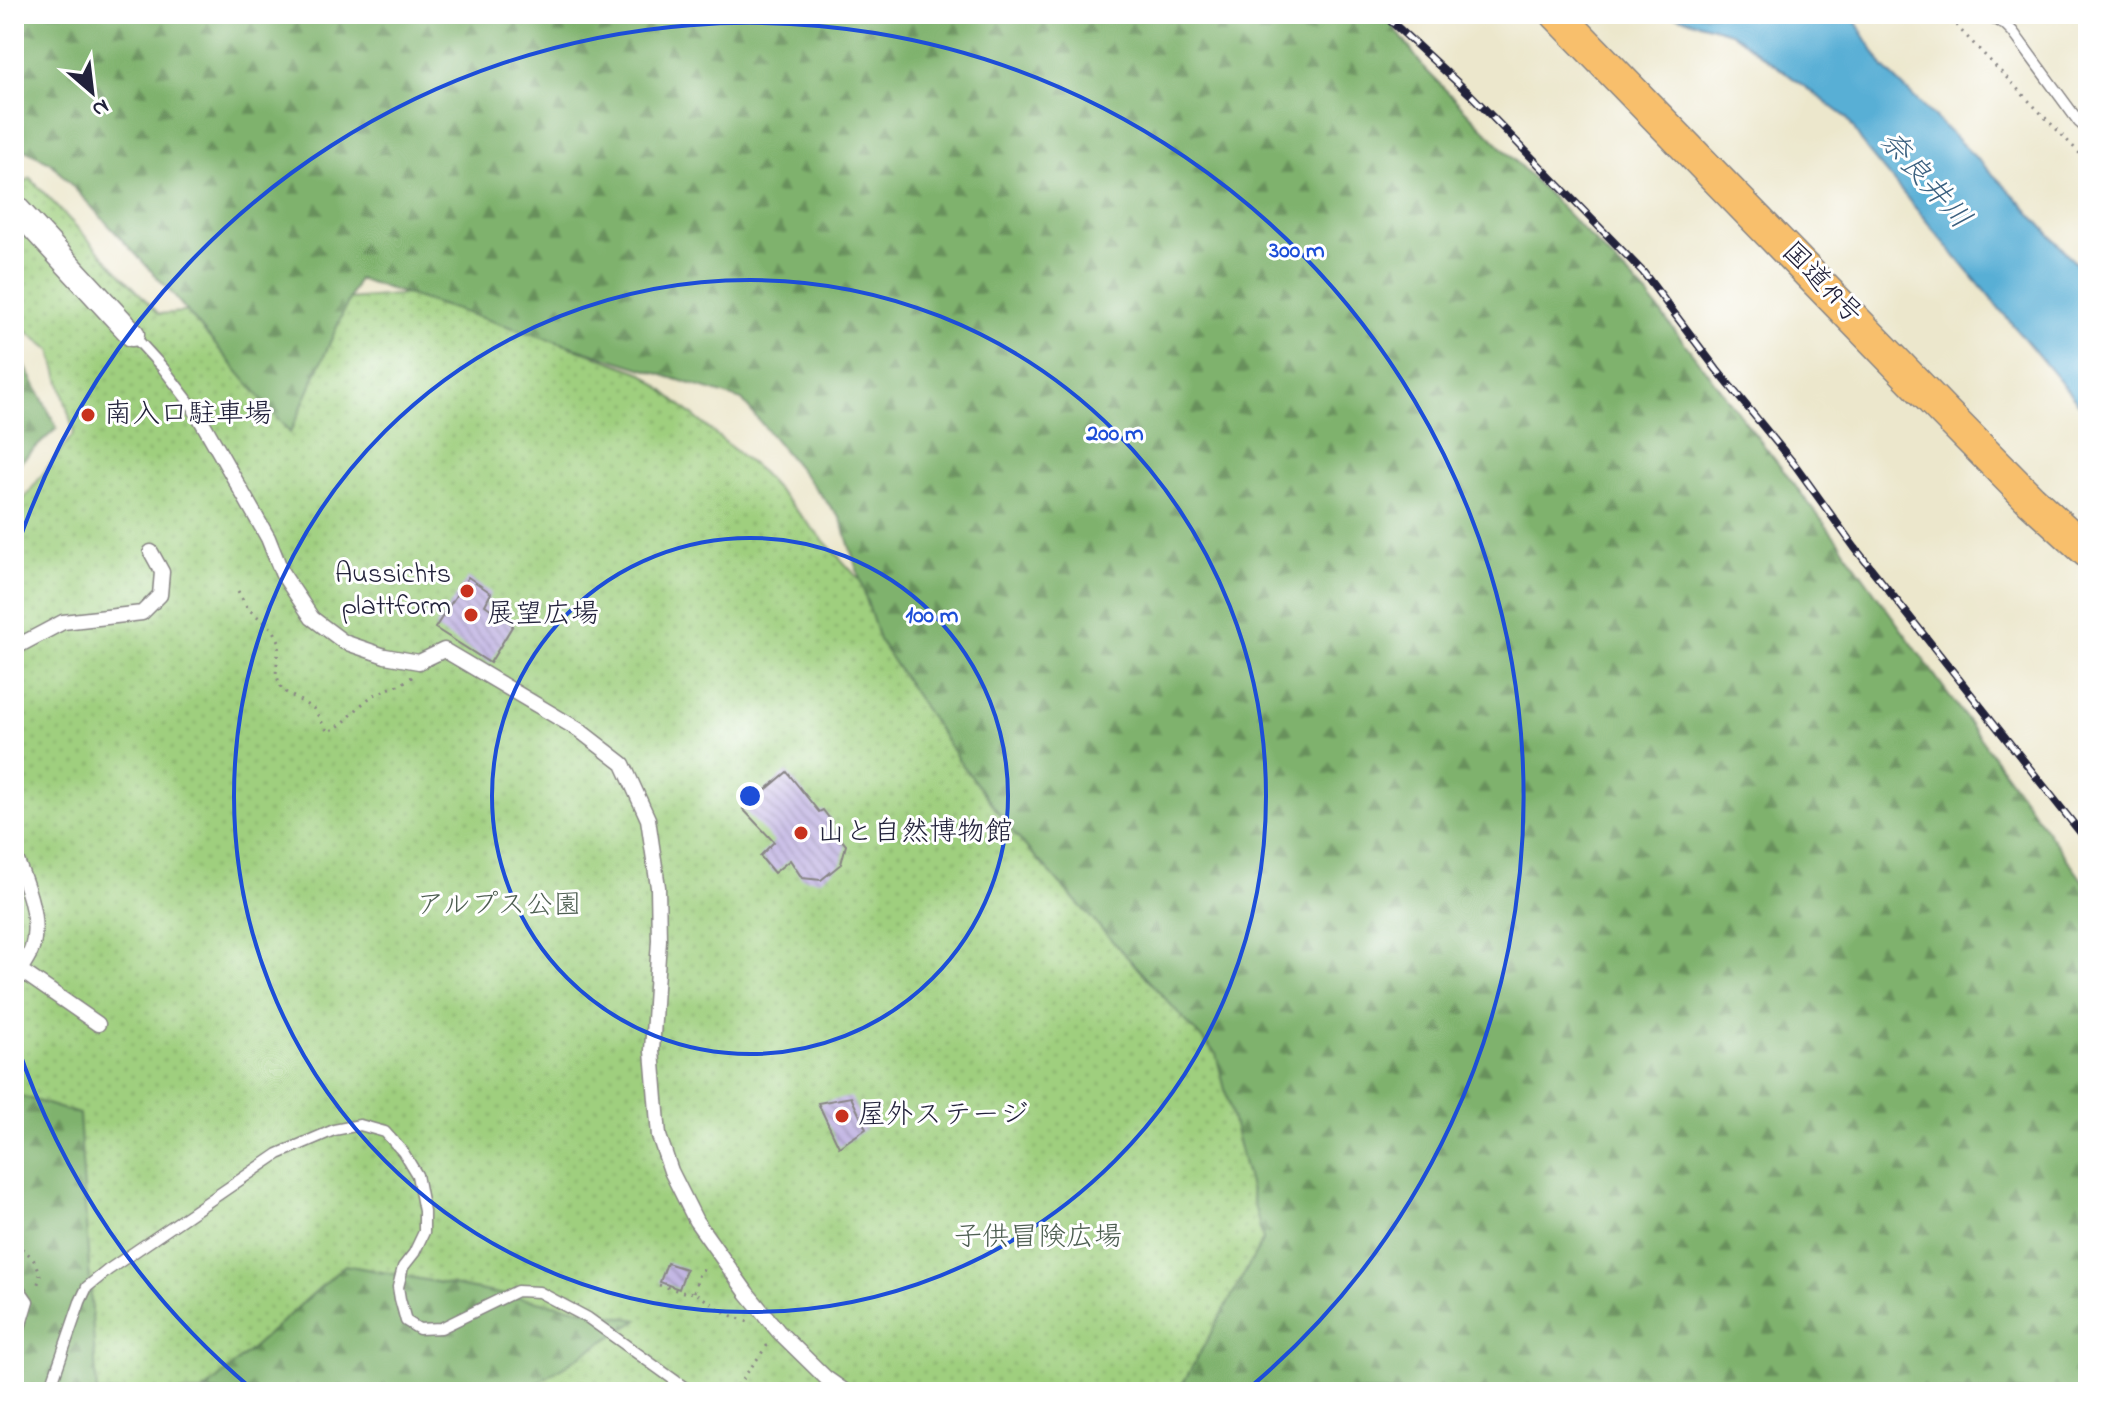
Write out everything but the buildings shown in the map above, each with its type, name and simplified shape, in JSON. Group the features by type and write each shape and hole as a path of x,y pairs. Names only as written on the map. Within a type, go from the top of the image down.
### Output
{"highway":[{"name":"国道19号","path":"1557,14 1944,412 2031,500 2088,552"}],"street":[{"path":"14,206 132,334"},
{"path":"196,411 268,538 282,573 312,618 344,642 385,656 419,662 444,650 579,730 623,764 648,819 658,887 659,940 652,1051 659,1136 671,1171 696,1221 747,1293 778,1331 826,1378 846,1392"},
{"path":"14,648 63,622 142,613 160,595 162,572 151,552"},
{"path":"14,854 35,918 32,948 20,970 98,1024"}],"lane":[{"path":"1980,14 2004,23 2013,32 2088,130"},
{"path":"132,334 196,411"},
{"path":"49,1392 87,1287 278,1154 334,1130 360,1125 385,1132 403,1152 417,1175 424,1211 424,1232 403,1267 398,1287 406,1321 419,1329 441,1328 517,1291 539,1292 588,1318 691,1392"},
{"path":"14,1281 28,1301 14,1348"},
{"path":"14,1381 17,1392"}],"path":[{"path":"1945,14 2088,162"},
{"path":"238,591 248,609 273,629 279,641 276,674 282,690 314,709 328,732 341,726 369,697 405,683 415,674"},
{"path":"14,1246 21,1247 34,1260 40,1277 28,1301"},
{"path":"694,1292 699,1273"},
{"path":"659,1285 686,1293 694,1292 727,1314 778,1331 733,1392"}],"green space":[{"path":"14,14 1378,14 1388,19 1425,69 1647,295 1835,537 2088,888 2088,1392 1178,1392 1263,1240 1216,1054 1017,837 960,762 879,640 841,519 742,400 358,279 290,433 169,290 50,162 14,145"},
{"name":"アルプス公園","path":"30,178 159,314 423,293 642,373 762,473 1188,939 1914,1392 14,1392 14,512 74,433 51,350 14,322 14,192"},
{"path":"14,355 24,363 57,428 14,468"},
{"path":"14,1094 79,1114 97,1392 14,1392"},
{"path":"345,1265 638,1320 522,1392 203,1392"}],"water":[{"name":"奈良井川","path":"1668,14 1851,14 1884,68 2016,197 2088,277 2088,415 1867,150 1846,117 1730,32"}],"railway":[{"path":"1383,14 1471,95 1643,272 1717,370 1795,465 1855,548 2088,842"}],"place":[{"name":"南入口駐車場","path":"88,415"},
{"name":"Aussichts plattform","path":"467,591"},
{"name":"展望広場","path":"471,615"},
{"name":"山と自然博物館","path":"801,833"},
{"name":"屋外ステージ","path":"842,1116"}],"park label":[{"name":"子供冒険広場","path":"1038,1238"}]}
